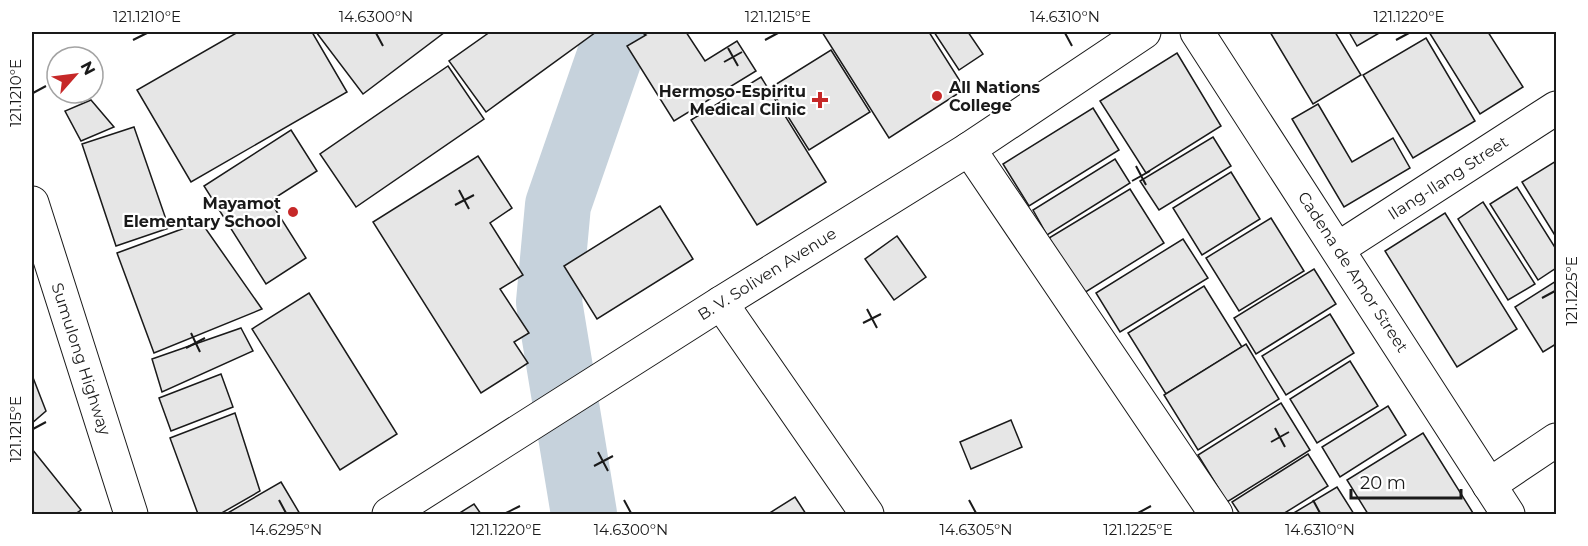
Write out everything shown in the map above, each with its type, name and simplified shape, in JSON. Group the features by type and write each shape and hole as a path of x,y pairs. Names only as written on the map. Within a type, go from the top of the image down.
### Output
{"street":[{"name":"B. V. Soliven Avenue","path":"389,514 969,149 1144,32"},
{"name":"Cadena de Amor Street","path":"1197,32 1508,514"},
{"name":"Ilang-Ilang Street","path":"1338,248 1557,108"},
{"path":"969,149 1216,514"},
{"name":"Sumulong Highway","path":"32,203 131,514"},
{"path":"721,303 867,514"},
{"path":"1489,484 1557,440"}],"building":[{"path":"238,32 312,32 347,92 191,182 137,90"},
{"path":"316,32 445,32 363,94"},
{"path":"490,32 596,32 486,112 449,61"},
{"path":"641,32 686,32 705,61 737,41 756,71 674,121 627,46 646,35"},
{"path":"822,32 929,32 965,89 889,138"},
{"path":"934,32 968,32 983,54 959,70"},
{"path":"1270,32 1335,32 1361,75 1313,104"},
{"path":"1349,32 1381,32 1357,46"},
{"path":"1429,32 1488,32 1523,87 1480,114"},
{"path":"1426,38 1475,121 1413,158 1363,75"},
{"name":"Hermoso-Espiritu Medical Clinic","path":"831,50 870,112 809,150 770,88"},
{"path":"1177,53 1221,126 1146,173 1100,101"},
{"path":"448,66 484,119 356,207 320,154"},
{"path":"761,77 826,182 757,225 691,120"},
{"path":"1318,104 1352,162 1393,138 1410,168 1344,207 1292,119"},
{"path":"79,105 95,105 114,127 81,141 65,111"},
{"path":"1093,108 1119,150 1029,206 1003,164"},
{"path":"134,127 169,228 116,246 82,144"},
{"path":"291,130 317,171 270,201 306,258 266,284 204,186"},
{"path":"1213,137 1231,166 1159,210 1140,181"},
{"path":"478,156 512,208 490,223 523,275 500,289 529,333 514,342 528,363 481,393 373,222"},
{"path":"1115,159 1130,183 1047,235 1033,210"},
{"path":"1556,161 1556,237 1522,182"},
{"path":"1231,172 1260,219 1202,255 1173,208"},
{"path":"1517,187 1556,249 1556,268 1538,280 1490,204"},
{"path":"1130,189 1164,243 1084,293 1049,238"},
{"path":"1483,202 1535,284 1508,300 1458,219"},
{"path":"660,206 693,259 597,319 564,266"},
{"path":"1445,213 1517,329 1457,367 1385,251"},
{"path":"1271,218 1304,271 1239,311 1206,258"},
{"path":"201,222 262,309 154,353 117,253"},
{"path":"897,236 926,277 894,300 865,259"},
{"path":"1183,239 1208,278 1120,332 1096,293"},
{"path":"1314,269 1336,304 1256,354 1234,318"},
{"path":"1556,281 1556,344 1543,352 1515,307"},
{"path":"1204,286 1242,347 1166,394 1128,333"},
{"path":"309,293 397,434 340,470 252,329"},
{"path":"1330,314 1354,353 1286,395 1262,356"},
{"path":"241,328 253,351 162,392 152,359"},
{"path":"1246,344 1279,399 1198,450 1164,395"},
{"path":"1350,361 1378,406 1317,443 1290,399"},
{"path":"221,374 233,407 171,431 159,398"},
{"path":"32,375 46,411 32,423"},
{"path":"1281,403 1310,450 1227,502 1198,455"},
{"path":"1388,406 1406,435 1340,477 1322,447"},
{"path":"235,413 260,491 220,514 198,514 170,438"},
{"path":"1011,420 1022,447 971,469 960,442"},
{"path":"1423,433 1473,513 1368,514 1347,480"},
{"path":"32,449 81,510 75,514 32,514"},
{"path":"1308,454 1328,486 1283,514 1240,514 1232,502"},
{"path":"281,482 300,514 226,514"},
{"path":"1337,487 1354,514 1292,514"},
{"path":"795,497 806,514 768,514"},
{"path":"474,504 481,514 458,514"}],"waterway":[{"path":"584,514 549,302 558,205 618,32"}],"place":[{"name":"All Nations College","path":"937,96"},
{"name":"Hermoso-Espiritu Medical Clinic","path":"820,100"},
{"name":"Mayamot Elementary School","path":"293,212"}]}
